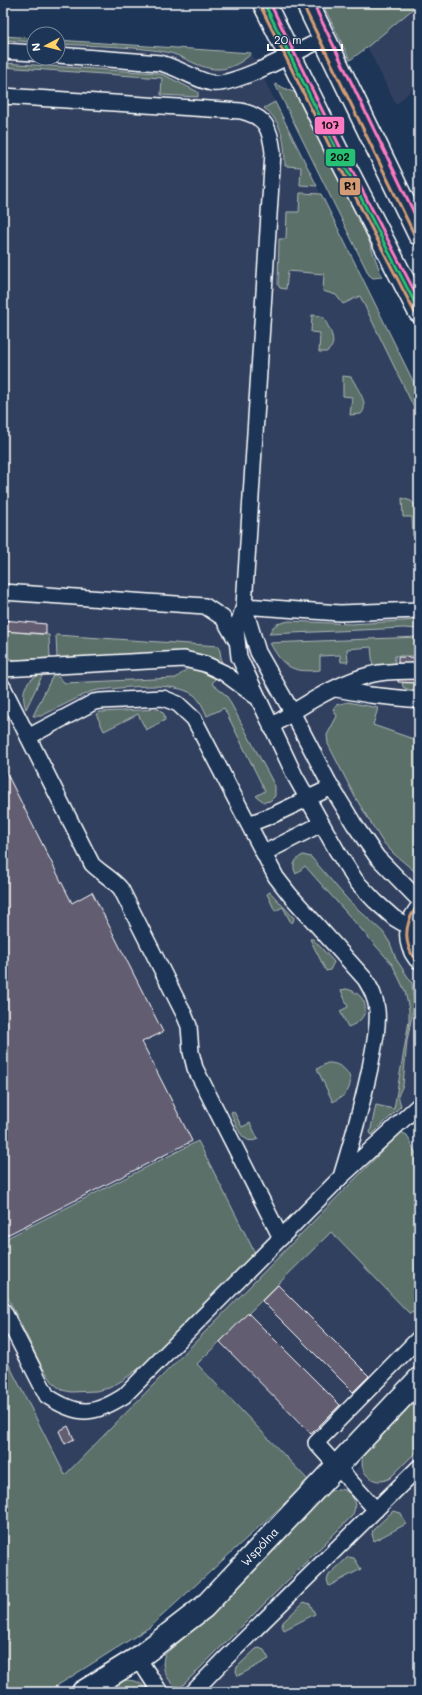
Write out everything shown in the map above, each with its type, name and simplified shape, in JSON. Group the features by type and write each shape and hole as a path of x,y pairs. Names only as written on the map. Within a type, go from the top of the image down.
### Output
{"main road":[{"path":"264,3 339,155 419,311"},
{"path":"307,3 419,234"},
{"path":"415,920 411,940 419,957"},
{"name":"Wspólna","path":"83,1692 138,1658 204,1607 419,1380"}],"lane":[{"path":"66,56 160,62 174,66 210,83 217,84 227,83 264,68 325,38"},
{"path":"3,51 26,52"},
{"path":"3,96 241,111 257,116 269,130 273,152 244,606 236,630 239,657 271,727 307,799 356,880 375,901 394,918 415,920"},
{"path":"3,592 205,606 224,618 236,640"},
{"path":"244,606 340,613 419,610"},
{"path":"244,606 258,652 354,824 377,857 419,900"},
{"path":"3,669 184,659 205,664 224,673 258,698"},
{"path":"271,727 292,712 353,680 377,673 419,671"},
{"path":"3,687 92,864 121,889 174,992 189,1026 191,1052 196,1068 281,1238"},
{"path":"336,689 370,696 419,700"},
{"path":"28,736 94,702 108,700 156,698 170,700 186,711 198,726 276,878 372,990 377,1011 373,1050 354,1134 341,1177"},
{"path":"249,824 332,787"},
{"path":"264,853 321,824"},
{"path":"3,1310 47,1396 59,1404 82,1411 93,1411 109,1405 124,1396 341,1177 419,1105"},
{"path":"376,1510 316,1443 419,1338"},
{"path":"193,1692 419,1467"},
{"path":"138,1658 160,1692"}],"shaded area":[{"path":"322,3 419,3 419,4 350,60"},
{"path":"346,3 419,3 419,82 396,105"},
{"path":"3,36 26,37 26,66 66,66 66,41 251,53 419,393 419,1110 406,1127 335,1199 419,1295 419,1365 309,1481 184,1352 65,1475 3,1353"},
{"path":"3,36 26,37 26,41 3,40"},
{"path":"66,41 251,54 234,65 215,69 202,66 166,52 126,47 66,44"},
{"path":"3,63 26,65 26,66 49,66 156,73 164,75 198,92 198,97 161,95 162,78 3,67"},
{"path":"275,84 298,94 350,189 382,277 373,278 369,275"},
{"path":"275,102 317,186 300,185 301,167 285,166 282,134 275,120 264,108"},
{"path":"300,193 321,194 419,393 419,418 360,296 343,304 336,295 323,291 324,274 288,271 286,289 280,288 278,285 279,239 286,239 287,212 299,212"},
{"path":"312,315 321,316 324,318 331,331 333,341 330,349 326,352 319,352 320,333 311,332"},
{"path":"343,376 351,377 360,393 364,402 361,414 350,415 352,397 343,396"},
{"path":"402,498 411,501 419,509 419,533 413,536 412,517 403,517"},
{"path":"419,620 419,629 404,628 269,634 273,627 277,624 289,621 351,624"},
{"path":"3,631 49,635 50,658 15,660 3,656"},
{"path":"56,635 219,646 222,663 207,656 185,652 57,658"},
{"path":"419,637 419,656 395,656 395,666 373,666 371,647 347,649 348,662 341,662 340,655 320,656 320,670 311,671 303,671 290,667 280,658 270,643"},
{"path":"188,668 199,670 216,677 212,684 226,695 275,786 275,796 270,801 264,802 256,796 265,791 224,708 207,716 196,697 185,690 161,686 148,686 98,690 90,692 41,716 33,716 54,673 65,683 176,678"},
{"path":"43,674 26,709 24,703 24,692 26,687 32,679"},
{"path":"402,683 419,683 419,690 409,690 403,687"},
{"path":"348,702 378,708 373,725 419,741 419,875 394,854 382,841 355,797 328,744 327,735 337,716 333,709 336,705"},
{"path":"159,709 164,714 165,720 146,730 138,714 104,731 96,714 101,712"},
{"path":"303,855 311,857 349,901 383,932 390,943 396,959 412,983 414,1005 407,1041 403,1085 398,1096 401,1106 372,1135 370,1133 376,1105 394,1109 409,1021 409,1010 405,991 392,964 305,866 296,874 294,865 298,858"},
{"path":"270,892 294,918 293,922 291,923 283,907 275,911 267,894"},
{"path":"310,939 313,939 334,962 330,970 326,971"},
{"path":"341,990 351,990 360,996 365,1004 364,1014 360,1020 348,1027 340,1011 348,1007"},
{"path":"327,1063 332,1063 342,1067 346,1070 350,1079 347,1092 333,1102 317,1069"},
{"path":"232,1111 242,1127 250,1123 258,1139 252,1141 248,1140 240,1133 231,1113"},
{"path":"401,1132 407,1135 419,1160 419,1312 409,1313 331,1232 197,1364 309,1481 150,1627 47,1692 3,1692 3,1353 65,1475"},
{"path":"198,1141 255,1253 149,1361 123,1380 109,1388 96,1391 71,1392 62,1390 54,1384 41,1365 3,1288 3,1240"},
{"path":"419,1395 419,1449 390,1478 384,1481 372,1479 364,1471 362,1466 364,1453"},
{"path":"419,1405 419,1692 120,1692 176,1653"},
{"path":"337,1489 347,1491 353,1498 355,1506 352,1516 181,1687 175,1686 165,1672 163,1663 165,1654 213,1613 327,1492"},
{"path":"393,1511 401,1513 406,1524 374,1541 372,1534 373,1530"},
{"path":"348,1557 354,1558 361,1569 329,1586 327,1580 329,1575"},
{"path":"304,1602 310,1604 315,1614 284,1630 282,1626 283,1622"},
{"path":"259,1648 264,1650 269,1659 238,1676 236,1671 237,1667 256,1649"},
{"path":"122,1680 130,1680 140,1683 148,1692 103,1692"}],"building":[{"path":"3,620 46,624 46,634 3,631"},
{"path":"398,657 419,658 419,683 398,682"},
{"path":"3,766 72,903 92,892 163,1032 142,1042 192,1141 3,1237"},
{"path":"278,1285 369,1376 353,1392 262,1301"},
{"path":"248,1313 340,1405 311,1434 220,1342"},
{"path":"68,1426 74,1439 65,1444 59,1431"}],"transit line":[{"name":"202","path":"264,3 339,155 419,311"},
{"name":"107","path":"270,3 343,153 419,300"},
{"name":"107","path":"313,3 419,223"},
{"name":"R1","path":"260,5 335,157 415,313"},
{"name":"R1","path":"303,5 415,236"},
{"name":"R1","path":"415,909 411,915 407,928 407,941 411,954 415,960"}]}
